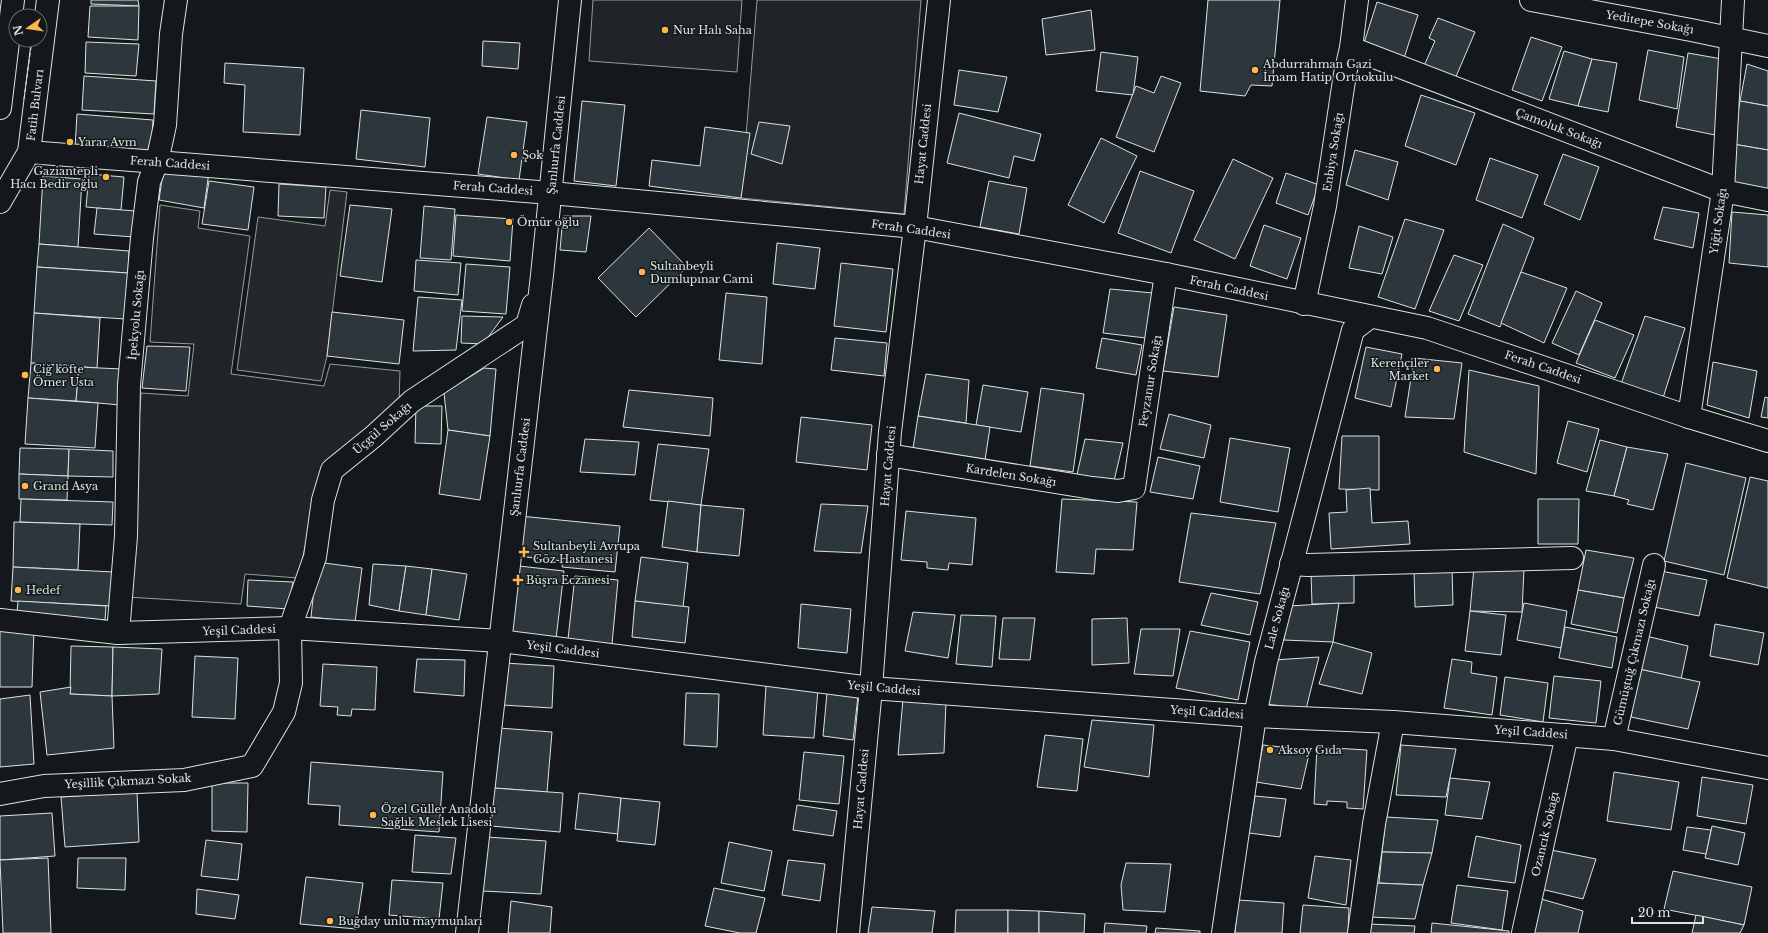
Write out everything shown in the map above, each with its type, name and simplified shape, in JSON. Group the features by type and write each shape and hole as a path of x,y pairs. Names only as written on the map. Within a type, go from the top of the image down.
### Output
{"street":[{"path":"0,108 13,0"},
{"name":"Fatih Bulvarı","path":"0,202 29,152 48,0"},
{"name":"İpekyolu Sokağı","path":"118,633 126,536 129,385 142,238 149,182 157,162 165,125 171,34 176,0"},
{"name":"Şanlıurfa Caddesi","path":"467,933 542,275 570,0"},
{"name":"Hayat Caddesi","path":"848,933 871,688 888,455 915,228 939,0"},
{"name":"Enbiya Sokağı","path":"1304,304 1325,206 1345,74 1351,48 1357,0"},
{"name":"Yeditepe Sokağı","path":"1531,0 1768,46"},
{"name":"Yiğit Sokağı","path":"1689,417 1723,192 1733,0"},
{"name":"Çamoluk Sokağı","path":"1351,48 1723,192 1768,200"},
{"name":"Ferah Caddesi","path":"29,152 551,193 915,228 1166,274 1304,304 1427,328 1689,417 1768,441"},
{"name":"Feyzanur Sokağı","path":"1134,488 1166,274"},
{"name":"Üçgül Sokağı","path":"290,628 315,557 324,500 332,470 374,436 412,401 527,325 542,275"},
{"name":"Lale Sokağı","path":"1223,933 1255,716 1266,662 1353,330 1370,317"},
{"name":"Kardelen Sokağı","path":"888,455 1092,488 1118,491 1134,488"},
{"path":"1292,564 1308,565 1572,558"},
{"name":"Gümüştuğ Çıkmazı Sokağı","path":"1614,739 1654,565"},
{"name":"Yeşil Caddesi","path":"0,620 118,633 290,628 500,641 871,688 1255,716 1393,722 1614,739 1768,768"},
{"name":"Yeşillik Çıkmazı Sokak","path":"0,794 44,786 184,780 252,766 284,712 291,683 290,628"},
{"path":"1359,933 1374,824 1393,722"},
{"name":"Ozancık Sokağı","path":"1523,933 1567,735"}],"shaded area":[{"name":"Nur Halı Saha","path":"593,0 742,0 737,72 589,61"},
{"path":"757,0 921,0 904,214 741,198"},
{"path":"330,190 347,192 327,356 321,381 237,370 258,217 325,226"},
{"path":"160,205 200,211 198,228 250,236 231,374 324,386 330,364 400,371 399,404 322,472 298,578 245,574 241,604 127,597 141,393 188,396 194,344 150,342"}],"building":[{"path":"91,0 138,0 139,6 91,4"},
{"path":"1208,0 1280,0 1272,86 1251,85 1245,96 1200,91"},
{"path":"1377,2 1418,15 1404,58 1364,43"},
{"path":"90,6 139,6 138,40 88,37"},
{"path":"1091,10 1095,50 1046,55 1042,19"},
{"path":"1438,18 1475,32 1455,79 1424,66 1435,41 1429,38"},
{"path":"1531,37 1562,47 1542,101 1512,90"},
{"path":"483,41 520,43 518,69 482,66"},
{"path":"86,42 139,44 136,76 85,73"},
{"path":"1648,50 1684,57 1677,109 1639,100"},
{"path":"1564,51 1592,59 1578,106 1549,99"},
{"path":"1101,52 1138,57 1133,95 1096,91"},
{"path":"1688,53 1722,59 1715,135 1676,127"},
{"path":"1592,59 1617,63 1608,112 1578,106"},
{"path":"225,63 304,68 300,135 243,132 245,85 224,83"},
{"path":"1747,64 1768,71 1768,106 1740,101"},
{"path":"959,70 1007,77 998,112 954,105"},
{"path":"84,76 156,81 154,114 82,110"},
{"path":"1161,76 1181,83 1154,152 1116,137 1136,86 1154,93"},
{"path":"1421,95 1475,113 1456,165 1405,146"},
{"path":"582,101 625,105 616,186 574,181"},
{"path":"1740,101 1768,106 1768,150 1733,144"},
{"path":"361,110 430,118 425,167 356,159"},
{"path":"959,113 1041,134 1034,161 1014,156 1009,178 947,163"},
{"path":"77,114 153,120 151,155 75,148"},
{"path":"487,117 527,122 519,180 478,174"},
{"path":"759,122 790,126 782,164 751,154"},
{"path":"705,127 750,133 741,198 649,186 652,160 700,166"},
{"path":"1101,138 1137,156 1104,223 1068,205"},
{"path":"1733,144 1768,150 1768,190 1729,181"},
{"path":"1355,150 1398,162 1388,200 1346,185"},
{"path":"1563,154 1599,167 1580,220 1544,204"},
{"path":"1490,158 1538,175 1522,218 1476,200"},
{"path":"1233,159 1273,178 1235,259 1194,240"},
{"path":"164,165 209,172 204,208 159,200"},
{"path":"1140,171 1194,191 1171,253 1118,233"},
{"path":"1286,173 1319,185 1308,215 1276,203"},
{"path":"89,174 124,177 121,210 86,207"},
{"path":"43,176 82,179 78,247 39,244"},
{"path":"209,181 254,187 248,230 202,224"},
{"path":"989,181 1027,188 1019,234 980,227"},
{"path":"279,184 326,187 324,218 278,216"},
{"path":"350,205 392,209 382,282 340,276"},
{"path":"424,206 455,209 451,260 420,258"},
{"path":"1663,207 1699,213 1693,248 1654,239"},
{"path":"97,208 136,211 134,237 94,234"},
{"path":"1732,212 1768,215 1768,267 1729,263"},
{"path":"456,215 513,219 510,261 453,256"},
{"path":"563,216 591,216 586,252 560,250"},
{"path":"1405,219 1444,230 1415,309 1378,297"},
{"path":"1503,224 1534,238 1500,327 1468,314"},
{"path":"1264,225 1301,238 1287,279 1250,266"},
{"path":"1359,226 1393,237 1382,274 1349,268"},
{"name":"Sultanbeyli Dumlupınar Cami","path":"649,228 687,267 636,317 598,278"},
{"path":"777,243 820,248 815,289 773,284"},
{"path":"39,244 129,251 128,273 37,267"},
{"path":"1454,255 1483,265 1459,321 1429,311"},
{"path":"416,260 461,263 458,295 414,291"},
{"path":"841,263 893,269 886,332 834,326"},
{"path":"466,264 510,267 506,314 462,311"},
{"path":"37,267 128,273 125,319 34,313"},
{"path":"1521,272 1567,288 1544,343 1501,323"},
{"path":"1110,289 1153,293 1146,338 1103,333"},
{"path":"1576,291 1602,303 1579,355 1552,343"},
{"path":"726,293 767,297 762,364 719,360"},
{"path":"418,297 462,300 456,350 413,351"},
{"path":"1174,307 1227,315 1218,377 1163,371"},
{"path":"332,312 404,320 399,364 327,356"},
{"path":"34,313 100,318 97,368 31,363"},
{"path":"462,316 503,317 483,344 461,343"},
{"path":"1645,316 1685,328 1663,398 1621,384"},
{"path":"1595,320 1634,335 1615,378 1576,363"},
{"path":"835,338 887,343 884,376 831,370"},
{"path":"1102,338 1142,345 1136,375 1096,368"},
{"path":"147,346 190,347 186,391 142,388"},
{"path":"1366,347 1402,354 1391,407 1355,398"},
{"path":"1414,358 1462,363 1454,419 1405,417"},
{"path":"1713,362 1757,371 1749,418 1707,405"},
{"path":"31,363 79,367 76,401 28,398"},
{"path":"79,367 122,369 120,405 76,401"},
{"path":"484,368 496,369 490,436 448,430 444,393"},
{"path":"1469,370 1539,386 1536,474 1464,452"},
{"path":"926,374 969,380 966,423 918,416"},
{"path":"983,385 1028,392 1021,432 976,425"},
{"path":"1041,388 1084,394 1073,472 1030,466"},
{"path":"629,390 713,398 710,436 623,427"},
{"path":"1765,397 1768,398 1768,418 1761,417"},
{"path":"28,398 98,403 95,448 25,444"},
{"path":"416,406 442,406 441,444 415,443"},
{"path":"1169,414 1211,425 1204,458 1160,449"},
{"path":"918,416 990,427 984,467 912,455"},
{"path":"801,417 872,425 867,470 796,462"},
{"path":"1568,421 1599,429 1587,472 1557,463"},
{"path":"448,430 490,436 480,500 439,494"},
{"path":"1342,436 1379,436 1379,490 1339,489"},
{"path":"1230,438 1290,448 1278,512 1220,502"},
{"path":"585,439 639,442 635,475 580,472"},
{"path":"1085,439 1123,443 1113,485 1076,479"},
{"path":"1600,440 1627,447 1614,496 1586,491"},
{"path":"658,444 709,449 701,505 650,500"},
{"path":"1627,447 1668,454 1653,510 1627,504 1629,500 1614,496"},
{"path":"20,448 69,449 68,476 19,474"},
{"path":"69,449 113,451 113,477 68,476"},
{"path":"1158,457 1200,466 1193,499 1150,492"},
{"path":"1686,463 1746,478 1724,575 1664,561"},
{"path":"19,474 68,476 67,500 19,499"},
{"path":"1750,477 1768,481 1768,588 1727,578"},
{"path":"1370,488 1372,523 1408,521 1410,544 1331,549 1329,513 1347,512 1346,490"},
{"path":"21,499 113,502 112,525 20,522"},
{"path":"1062,499 1137,502 1133,550 1096,549 1094,574 1056,572"},
{"path":"1538,499 1579,499 1578,544 1538,544"},
{"path":"668,501 701,505 697,552 662,547"},
{"path":"821,504 868,506 861,553 814,551"},
{"path":"701,505 744,509 739,556 697,552"},
{"path":"906,511 976,518 972,565 949,563 948,570 927,568 927,562 901,560"},
{"path":"1191,513 1276,523 1260,594 1179,582"},
{"path":"520,516 620,526 615,572 562,567 563,561 516,556"},
{"path":"14,522 80,524 78,570 13,567"},
{"path":"1586,550 1634,558 1624,598 1578,590"},
{"path":"641,557 688,563 683,607 635,601"},
{"path":"317,562 362,568 355,622 311,617"},
{"path":"373,564 406,566 399,611 369,605"},
{"path":"406,566 432,569 426,615 399,611"},
{"path":"519,566 564,571 556,639 512,634"},
{"path":"13,567 114,572 113,606 11,601"},
{"path":"1474,567 1524,569 1522,612 1470,611"},
{"path":"1452,568 1453,605 1415,607 1414,570"},
{"path":"432,569 467,574 459,620 426,615"},
{"path":"1661,571 1707,580 1699,616 1654,607"},
{"path":"1354,572 1354,603 1312,604 1311,573"},
{"path":"575,576 618,580 612,644 568,639"},
{"path":"248,580 293,582 288,609 247,606"},
{"path":"1578,590 1624,598 1617,633 1571,624"},
{"path":"1211,593 1258,602 1250,635 1201,625"},
{"path":"18,601 106,606 105,620 17,613"},
{"path":"635,601 689,607 685,643 632,637"},
{"path":"1339,603 1333,642 1284,640 1289,606"},
{"path":"1524,603 1567,611 1561,648 1517,640"},
{"path":"801,604 851,609 847,653 798,648"},
{"path":"1470,611 1506,615 1501,655 1465,651"},
{"path":"913,612 955,615 948,658 905,651"},
{"path":"961,615 996,616 992,667 956,664"},
{"path":"1003,618 1035,618 1030,660 999,659"},
{"path":"1127,618 1129,663 1092,665 1092,619"},
{"path":"1715,624 1764,633 1758,665 1710,656"},
{"path":"0,626 34,629 32,687 0,687"},
{"path":"1565,627 1617,637 1612,668 1559,658"},
{"path":"1141,629 1180,629 1173,676 1134,674"},
{"path":"1190,631 1250,642 1238,700 1176,688"},
{"path":"1646,636 1688,646 1681,679 1639,669"},
{"path":"1333,642 1372,653 1362,694 1319,684"},
{"path":"71,646 113,647 112,696 70,694"},
{"path":"113,647 162,649 159,694 112,696"},
{"path":"195,656 238,658 235,719 192,717"},
{"path":"1319,657 1306,709 1266,704 1274,660"},
{"path":"417,659 465,660 464,696 414,692"},
{"path":"1452,659 1472,662 1471,673 1497,677 1492,715 1444,708"},
{"path":"504,663 554,666 552,708 502,705"},
{"path":"323,664 377,667 375,710 352,709 351,716 337,715 338,707 320,706"},
{"path":"1639,669 1700,682 1688,729 1631,717"},
{"path":"1554,676 1601,681 1596,723 1549,718"},
{"path":"1505,677 1548,683 1543,722 1500,715"},
{"path":"766,685 818,689 814,738 763,735"},
{"path":"71,687 70,694 112,696 114,748 47,755 40,692"},
{"path":"686,693 719,694 717,747 684,745"},
{"path":"827,693 858,696 853,740 823,736"},
{"path":"30,695 34,764 0,767 0,699"},
{"path":"903,699 946,702 944,753 898,755"},
{"path":"1092,720 1154,725 1149,777 1084,767"},
{"path":"499,728 552,732 547,792 494,788"},
{"path":"1045,735 1083,739 1077,791 1037,787"},
{"path":"1263,745 1310,750 1301,789 1256,782"},
{"path":"1401,745 1456,749 1446,797 1396,795"},
{"path":"1317,747 1367,750 1363,809 1347,808 1347,802 1327,801 1327,805 1314,804"},
{"path":"804,752 844,756 839,804 799,800"},
{"name":"Özel Güller Anadolu Sağlık Meslek Lisesi","path":"311,762 443,772 439,832 339,825 340,806 308,804"},
{"path":"1614,772 1679,782 1671,830 1607,821"},
{"path":"1702,777 1753,785 1746,824 1697,816"},
{"path":"1450,778 1490,782 1482,819 1445,815"},
{"path":"212,783 248,783 247,832 212,831"},
{"path":"494,788 563,793 560,832 491,826"},
{"path":"137,792 139,842 65,847 61,797"},
{"path":"579,793 621,798 618,834 575,829"},
{"path":"1255,796 1286,799 1280,837 1249,833"},
{"path":"621,798 660,802 655,845 617,841"},
{"path":"797,805 837,811 833,836 793,830"},
{"path":"52,813 55,856 0,860 0,816"},
{"path":"1386,817 1438,820 1432,853 1382,852"},
{"path":"1712,826 1745,833 1738,865 1705,858"},
{"path":"1687,827 1711,830 1706,854 1683,850"},
{"path":"415,835 456,838 451,874 412,872"},
{"path":"1476,836 1521,845 1515,883 1468,877"},
{"path":"487,837 546,841 541,894 482,891"},
{"path":"206,840 242,844 238,880 201,876"},
{"path":"729,842 772,851 764,891 721,883"},
{"path":"1551,850 1596,859 1583,899 1541,889"},
{"path":"1382,852 1432,853 1423,885 1379,883"},
{"path":"1315,856 1351,860 1346,905 1308,898"},
{"path":"48,858 51,933 3,933 0,860"},
{"path":"78,858 126,858 125,890 77,888"},
{"path":"788,860 825,864 820,901 782,895"},
{"path":"1126,863 1171,864 1165,912 1123,910 1121,885"},
{"path":"1673,871 1752,887 1744,925 1664,909"},
{"path":"306,877 363,883 356,929 300,924"},
{"path":"392,880 443,883 439,919 389,915"},
{"path":"1375,883 1423,885 1415,919 1370,917"},
{"path":"1457,885 1508,891 1502,930 1451,923"},
{"path":"714,888 765,898 756,933 740,933 705,926"},
{"path":"197,889 239,895 235,919 196,914"},
{"path":"1541,899 1583,911 1578,933 1533,933"},
{"path":"1238,900 1284,903 1282,933 1235,933"},
{"path":"511,901 552,907 550,933 508,933"},
{"path":"1303,905 1349,908 1348,933 1300,933"},
{"path":"872,907 935,911 932,933 868,933"},
{"path":"956,910 1008,910 1008,933 955,933"},
{"path":"1008,910 1039,911 1039,933 1008,933"},
{"path":"1039,911 1085,914 1084,933 1039,933"},
{"path":"1696,915 1744,925 1740,933 1692,933"},
{"path":"1105,923 1147,926 1146,933 1104,933"},
{"path":"1432,923 1509,931 1509,933 1431,933"},
{"path":"1369,924 1415,926 1414,933 1368,933"},
{"path":"1156,928 1200,931 1200,933 1155,933"}],"fence":[{"path":"24,99 31,48"}],"place":[{"name":"Nur Halı Saha","path":"665,30"},
{"name":"Abdurrahman Gazi İmam Hatip Ortaokulu","path":"1255,70"},
{"name":"Yarar Avm","path":"70,142"},
{"name":"Şok","path":"514,155"},
{"name":"Gaziantepli Hacı Bedir oğlu","path":"106,177"},
{"name":"Ömür oğlu","path":"509,222"},
{"name":"Sultanbeyli Dumlupınar Cami","path":"642,272"},
{"name":"Kerençiler Market","path":"1437,369"},
{"name":"Çiğ köfte Ömer Usta","path":"25,375"},
{"name":"Grand Asya","path":"25,486"},
{"name":"Sultanbeyli Avrupa Göz Hastanesi","path":"524,552"},
{"name":"Büşra Eczanesi","path":"518,580"},
{"name":"Hedef","path":"18,590"},
{"name":"Aksoy Gıda","path":"1270,750"},
{"name":"Özel Güller Anadolu Sağlık Meslek Lisesi","path":"373,815"},
{"name":"Buğday unlu maymunları","path":"330,921"}]}
